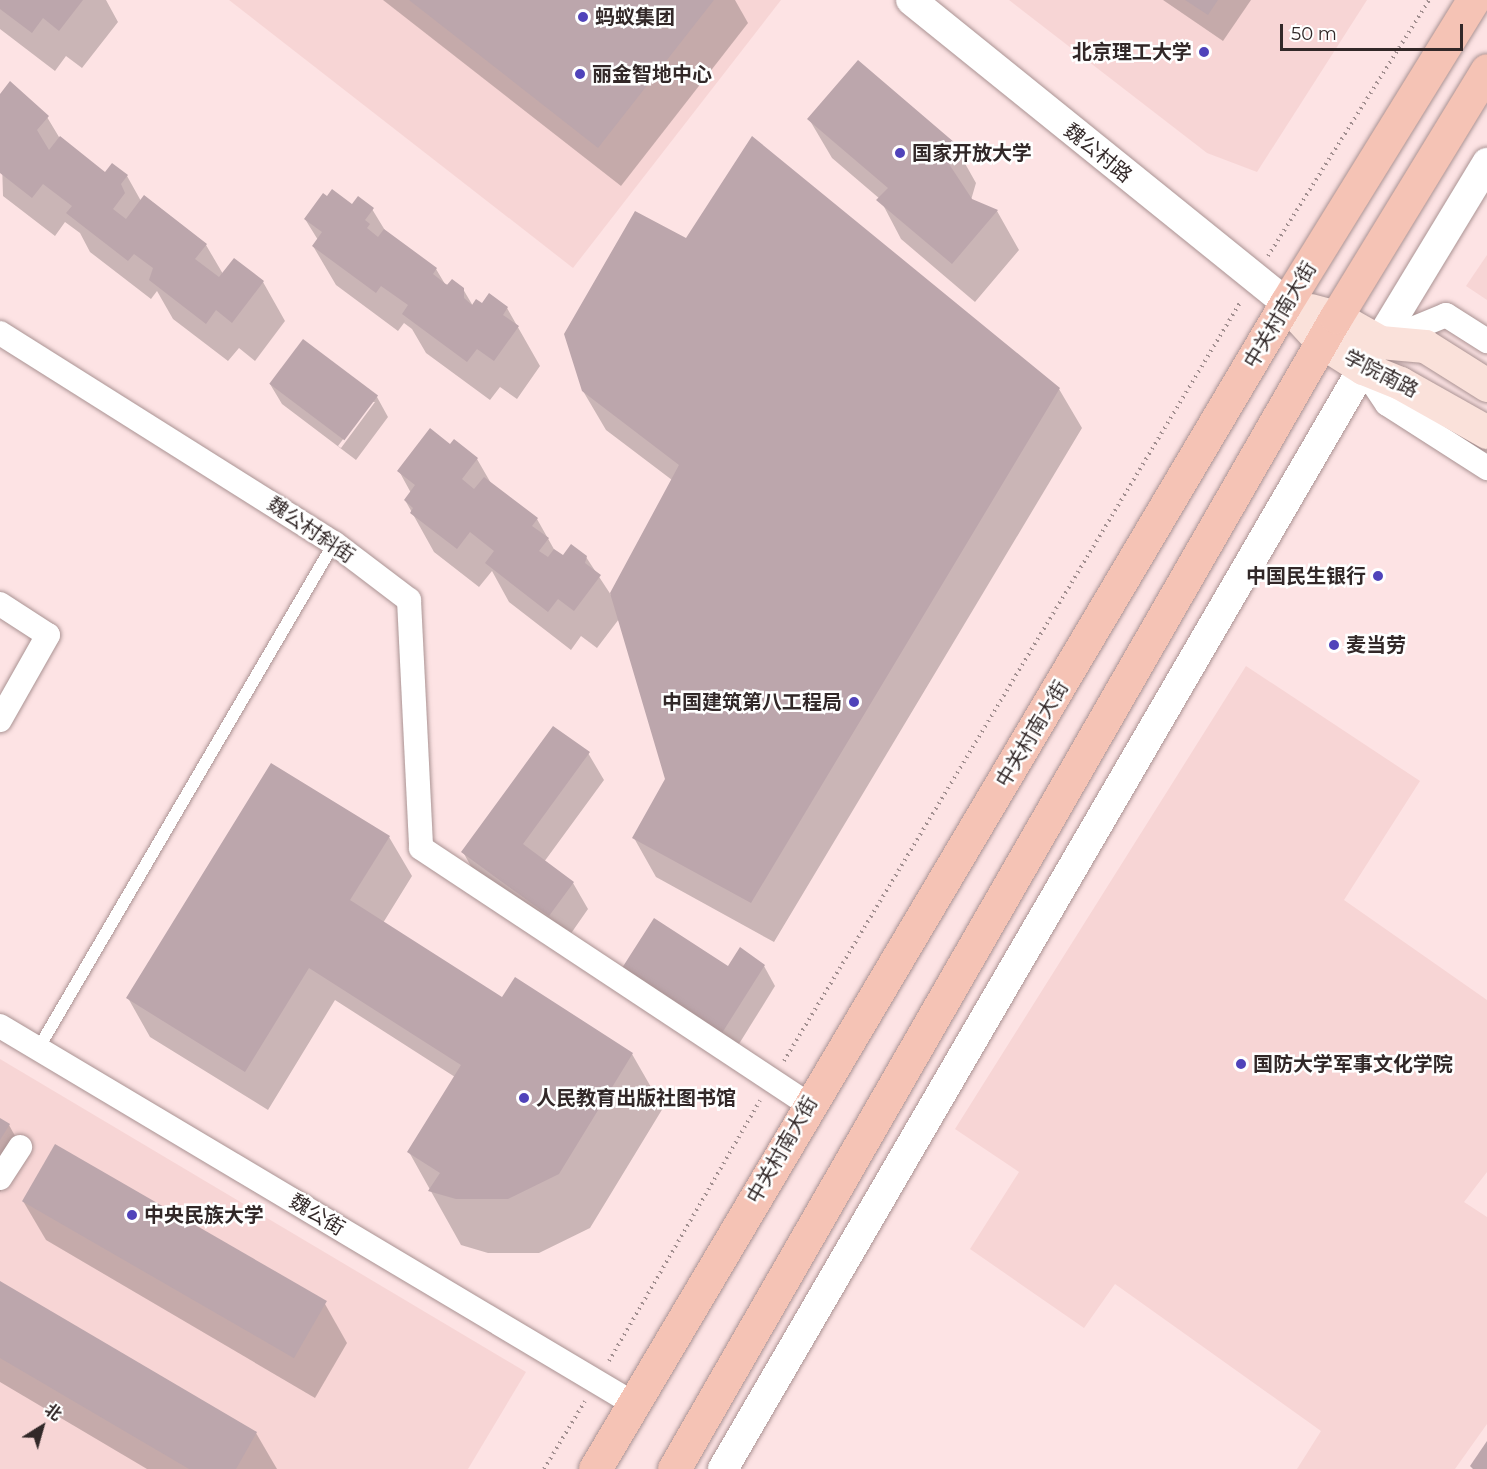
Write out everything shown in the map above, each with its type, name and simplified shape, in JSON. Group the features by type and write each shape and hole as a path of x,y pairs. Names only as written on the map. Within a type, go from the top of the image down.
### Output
{"main road":[{"name":"中关村南大街","path":"595,1469 808,1104 984,815 1286,303 1473,0"},
{"path":"674,1469 1329,329 1487,70"},
{"name":"学院南路","path":"1286,303 1371,355 1400,383 1487,432"},
{"name":"学院南路","path":"1371,355 1425,346 1487,385"}],"street":[{"name":"魏公村路","path":"911,0 1253,280 1286,303"},
{"path":"723,1469 1371,355 1487,163"},
{"path":"1371,355 1446,315 1487,341"},
{"name":"魏公村斜街","path":"0,333 334,543 409,600 421,848 772,1080"},
{"path":"1371,355 1387,404 1487,468"},
{"path":"0,604 48,635 0,720"},
{"name":"魏公街","path":"0,1026 634,1404"},
{"path":"772,1080 808,1104"},
{"path":"0,1178 20,1147"}],"lane":[{"path":"38,1049 334,543"}],"path":[{"path":"544,1469 772,1080 1253,280 1429,0"}],"shaded area":[{"path":"229,0 781,0 573,268"},
{"name":"北京理工大学","path":"1009,0 1367,0 1257,172 1207,153"},
{"path":"1487,255 1487,300 1466,286"},
{"name":"国防大学军事文化学院","path":"1246,666 1420,781 1344,900 1487,1000 1487,1172 1464,1202 1487,1217 1487,1424 1455,1469 1297,1469 1321,1431 1115,1284 1084,1328 970,1249 1019,1172 955,1129"},
{"name":"中央民族大学","path":"0,1059 526,1372 468,1469 0,1469"}],"building":[{"path":"0,0 83,0 59,31 43,18 32,33 0,9"},
{"name":"丽金智地中心","path":"409,0 714,0 598,148"},
{"path":"1185,0 1218,0 1208,15"},
{"name":"国家开放大学","path":"858,60 955,143 949,164 972,199 998,210 952,264 876,200 888,188 807,119"},
{"path":"10,81 49,116 37,130 49,150 60,136 105,172 112,163 128,175 121,184 125,193 113,209 126,219 144,195 207,244 195,259 219,277 234,258 264,281 232,323 216,310 206,324 149,280 153,268 134,254 128,261 66,213 72,206 43,184 32,198 0,173 0,94"},
{"path":"752,136 1060,388 751,903 632,838 665,779 610,593 679,465 582,391 564,334 635,211 686,238"},
{"path":"332,189 352,204 358,196 374,208 365,220 370,224 367,228 378,237 384,229 437,268 433,274 447,285 452,279 464,288 464,298 472,305 476,299 482,303 489,293 508,307 503,315 519,326 494,361 477,349 467,362 402,314 408,305 381,286 376,293 312,246 322,232 304,219 323,193 327,196"},
{"path":"303,339 378,396 344,440 269,384"},
{"path":"430,428 450,444 454,439 478,458 462,479 474,489 484,477 538,518 532,526 549,538 539,551 548,557 554,549 563,555 571,544 587,556 585,563 601,575 574,611 558,599 548,612 485,563 494,551 470,532 457,549 410,513 413,508 404,500 415,485 397,471"},
{"path":"553,726 590,752 523,844 574,882 549,916 461,852"},
{"path":"271,763 390,836 350,900 502,997 515,977 633,1053 559,1174 508,1199 456,1199 428,1191 440,1173 407,1152 461,1065 309,968 245,1072 126,998"},
{"path":"654,918 728,966 740,947 765,965 722,1033 622,968"},
{"path":"0,1118 10,1124 0,1140"},
{"path":"55,1144 327,1301 294,1358 22,1201"},
{"path":"0,1281 257,1432 236,1469 189,1469 0,1358"},
{"path":"1487,1441 1487,1469 1473,1469 1470,1466"}],"place":[{"name":"蚂蚁集团","path":"583,17"},
{"name":"北京理工大学","path":"1204,52"},
{"name":"丽金智地中心","path":"580,74"},
{"name":"国家开放大学","path":"900,153"},
{"name":"中国民生银行","path":"1378,576"},
{"name":"麦当劳","path":"1334,645"},
{"name":"中国建筑第八工程局","path":"854,702"},
{"name":"国防大学军事文化学院","path":"1241,1064"},
{"name":"人民教育出版社图书馆","path":"524,1098"},
{"name":"中央民族大学","path":"132,1215"}]}
